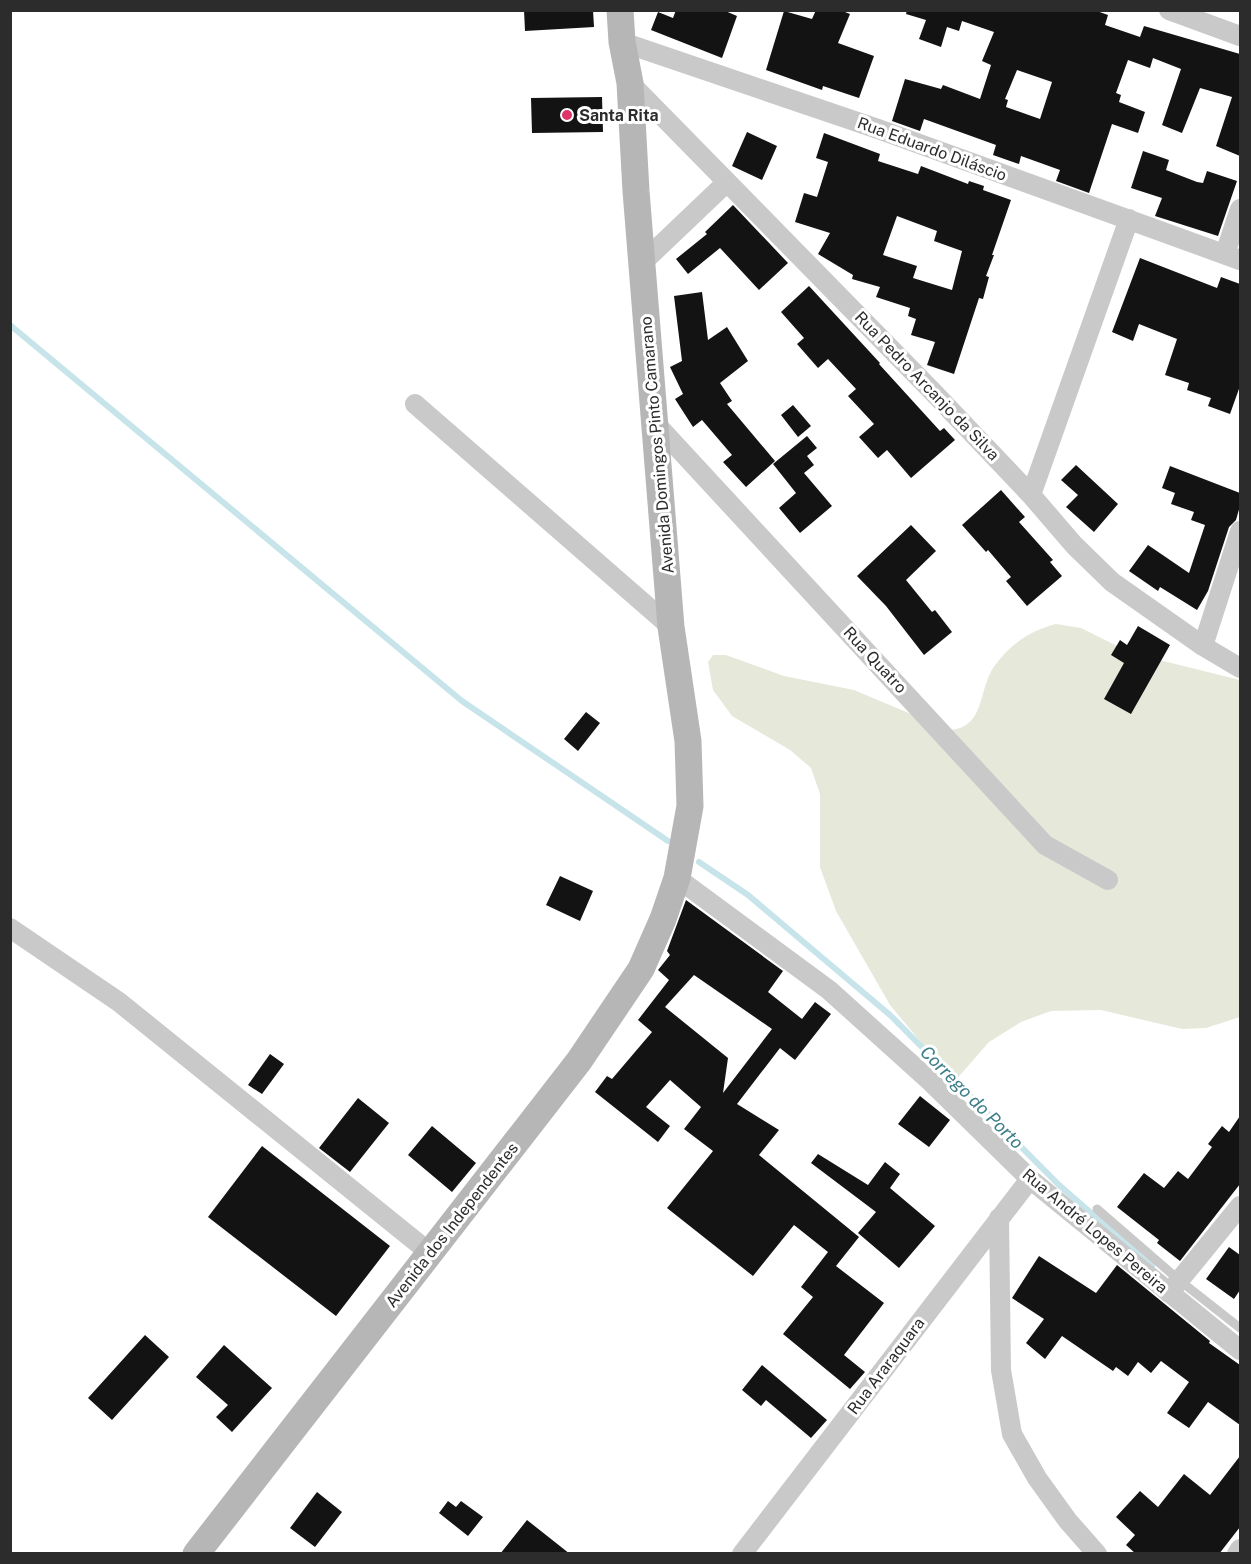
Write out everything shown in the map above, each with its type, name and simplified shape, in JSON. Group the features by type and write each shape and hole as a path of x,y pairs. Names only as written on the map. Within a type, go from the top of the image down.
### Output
{"main road":[{"name":"Avenida Domingos Pinto Camarano","path":"620,10 622,42 630,83 636,191 671,627 688,741 690,806 677,878"},
{"name":"Avenida dos Independentes","path":"196,1554 579,1061 609,1019 641,969 663,920 677,878"}],"street":[{"path":"1169,10 1240,36"},
{"name":"Rua Eduardo Diláscio","path":"622,42 878,129 1233,257"},
{"name":"Rua Pedro Arcanjo da Silva","path":"630,83 934,393 1031,495 1074,545 1112,582 1203,646 1240,668"},
{"path":"642,263 727,183"},
{"path":"1233,257 1240,209"},
{"path":"1031,495 1129,219"},
{"path":"415,404 671,627"},
{"name":"Rua Quatro","path":"656,423 1046,845 1108,880"},
{"path":"1203,646 1240,531"},
{"name":"Rua André Lopes Pereira","path":"677,878 829,990 930,1081 1030,1179 1174,1287 1240,1350"},
{"path":"10,928 119,1002 430,1253"},
{"name":"Rua Araraquara","path":"742,1554 1030,1179"},
{"path":"1174,1287 1240,1206"},
{"path":"999,1218 1001,1370 1012,1434 1037,1478 1068,1521 1097,1554"},
{"path":"1237,1554 1240,1549"}],"lane":[{"name":"Rua André Lopes Pereira","path":"1097,1209 1174,1287 1240,1328"}],"shaded area":[{"path":"1056,624 1081,628 1131,653 1240,680 1240,1017 1206,1028 1182,1029 1101,1010 1051,1011 1021,1022 989,1042 954,1082 890,1005 836,911 820,867 820,794 811,768 790,750 732,716 713,690 708,662 713,655 726,655 784,676 854,690 949,730 961,728 975,716 988,677 1006,652 1028,635"}],"building":[{"path":"524,10 593,10 594,27 525,31"},
{"path":"676,10 723,10 737,16 722,58 651,30 658,12 673,18"},
{"path":"816,10 840,10 850,14 838,43 874,56 859,98 823,86 822,90 766,70 784,11 812,19"},
{"path":"907,10 1094,10 1108,15 1105,25 1140,37 1144,26 1240,54 1240,156 1216,146 1232,97 1200,88 1182,133 1162,125 1181,69 1153,58 1150,68 1128,60 1116,93 1121,95 1119,102 1145,112 1138,133 1112,124 1089,193 1056,181 1060,170 1021,156 1019,164 993,155 996,145 924,119 920,131 892,121 905,79 941,89 943,85 980,99 991,65 982,61 994,32 962,21 959,31 947,27 941,47 919,39 926,20 906,14","holes":["1017,70 1052,82 1040,119 1006,107 1008,100 1005,99"]},
{"name":"Santa Rita","path":"602,97 603,132 532,133 531,98"},
{"path":"747,132 777,146 762,180 732,166"},
{"path":"824,133 880,154 878,161 918,174 921,166 968,184 969,181 984,186 983,190 1011,200 986,276 989,277 983,299 979,298 954,374 927,365 935,342 911,335 916,319 908,316 910,308 876,297 880,287 852,279 853,275 818,254 830,233 795,222 804,193 817,197 828,162 816,158","holes":["897,216 937,231 934,241 962,251 952,290 913,278 917,266 883,255"]},
{"path":"1143,151 1169,160 1166,170 1197,182 1203,183 1207,171 1237,181 1218,236 1155,216 1162,198 1131,188"},
{"path":"733,205 788,263 759,290 720,248 688,274 676,259 707,234 705,232"},
{"path":"1140,258 1217,288 1221,277 1240,284 1240,386 1230,414 1208,406 1211,398 1187,390 1189,383 1165,375 1177,339 1139,324 1133,341 1112,332"},
{"path":"809,286 940,431 944,428 955,440 911,478 887,450 878,458 859,437 874,424 848,396 856,389 828,359 818,368 797,344 804,338 781,312"},
{"path":"702,292 708,340 727,327 748,361 720,383 732,401 727,404 775,461 746,487 723,462 732,455 702,420 693,427 675,399 683,394 670,367 682,361 674,296"},
{"path":"793,405 811,426 798,437 781,415"},
{"path":"807,436 817,448 807,456 814,465 804,473 832,506 800,533 779,508 796,493 773,464"},
{"path":"1076,465 1118,504 1094,532 1066,507 1078,495 1061,480"},
{"path":"1170,466 1240,493 1240,506 1236,520 1229,527 1208,591 1197,610 1160,587 1158,591 1129,571 1148,545 1189,573 1205,525 1191,520 1194,512 1171,504 1175,493 1162,488"},
{"path":"1001,490 1025,517 1019,522 1053,560 1050,562 1062,576 1027,606 1006,581 1011,577 962,525"},
{"path":"911,525 936,551 906,580 932,612 935,610 952,632 924,655 886,606 857,576"},
{"path":"1138,626 1170,645 1131,714 1104,699 1124,663 1111,655 1120,640 1127,645"},
{"path":"586,712 600,723 578,751 564,739"},
{"path":"560,876 593,891 580,921 546,905"},
{"path":"686,900 783,971 768,992 802,1019 815,1002 831,1014 795,1060 780,1048 737,1104 779,1130 759,1155 859,1237 836,1266 884,1303 844,1355 865,1372 850,1389 783,1334 813,1297 801,1287 828,1252 794,1225 753,1276 667,1208 713,1151 684,1129 701,1107 670,1080 646,1107 670,1126 658,1142 595,1092 607,1076 612,1079 652,1032 638,1020 669,980 658,970 670,955 667,951","holes":["694,975 772,1029 723,1093 728,1058 665,1007"]},
{"path":"270,1054 284,1064 262,1094 248,1085"},
{"path":"920,1096 950,1120 929,1147 898,1124"},
{"path":"358,1098 389,1123 350,1172 319,1148"},
{"path":"1240,1116 1240,1184 1180,1261 1157,1243 1159,1240 1117,1207 1144,1173 1164,1188 1178,1171 1188,1179 1212,1147 1208,1144 1222,1126 1229,1132"},
{"path":"432,1126 476,1163 452,1192 408,1155"},
{"path":"262,1146 390,1246 336,1316 208,1217"},
{"path":"818,1154 868,1185 885,1162 900,1174 890,1188 935,1226 899,1268 858,1233 876,1212 811,1163"},
{"path":"1229,1247 1240,1255 1240,1290 1234,1299 1206,1279"},
{"path":"1039,1256 1096,1293 1117,1265 1210,1341 1209,1343 1240,1365 1240,1425 1208,1402 1189,1428 1167,1413 1189,1382 1161,1361 1151,1373 1138,1362 1128,1376 1116,1367 1113,1371 1062,1336 1045,1359 1026,1343 1044,1319 1012,1298"},
{"path":"145,1335 169,1357 112,1420 88,1398"},
{"path":"224,1345 272,1388 232,1432 216,1417 228,1405 196,1377"},
{"path":"762,1365 827,1420 811,1438 766,1400 761,1406 742,1390"},
{"path":"1240,1456 1240,1527 1219,1554 1136,1554 1126,1545 1135,1535 1116,1517 1140,1491 1158,1507 1184,1474 1210,1495"},
{"path":"317,1492 342,1512 315,1547 290,1528"},
{"path":"448,1501 456,1507 461,1501 483,1517 468,1536 439,1513"},
{"path":"527,1520 570,1554 500,1554"}],"waterway":[{"path":"10,325 462,701 668,841"},
{"name":"Corrego do Porto","path":"699,862 748,895 890,1015 1059,1185 1152,1266"}],"place":[{"name":"Santa Rita","path":"567,115"}]}
